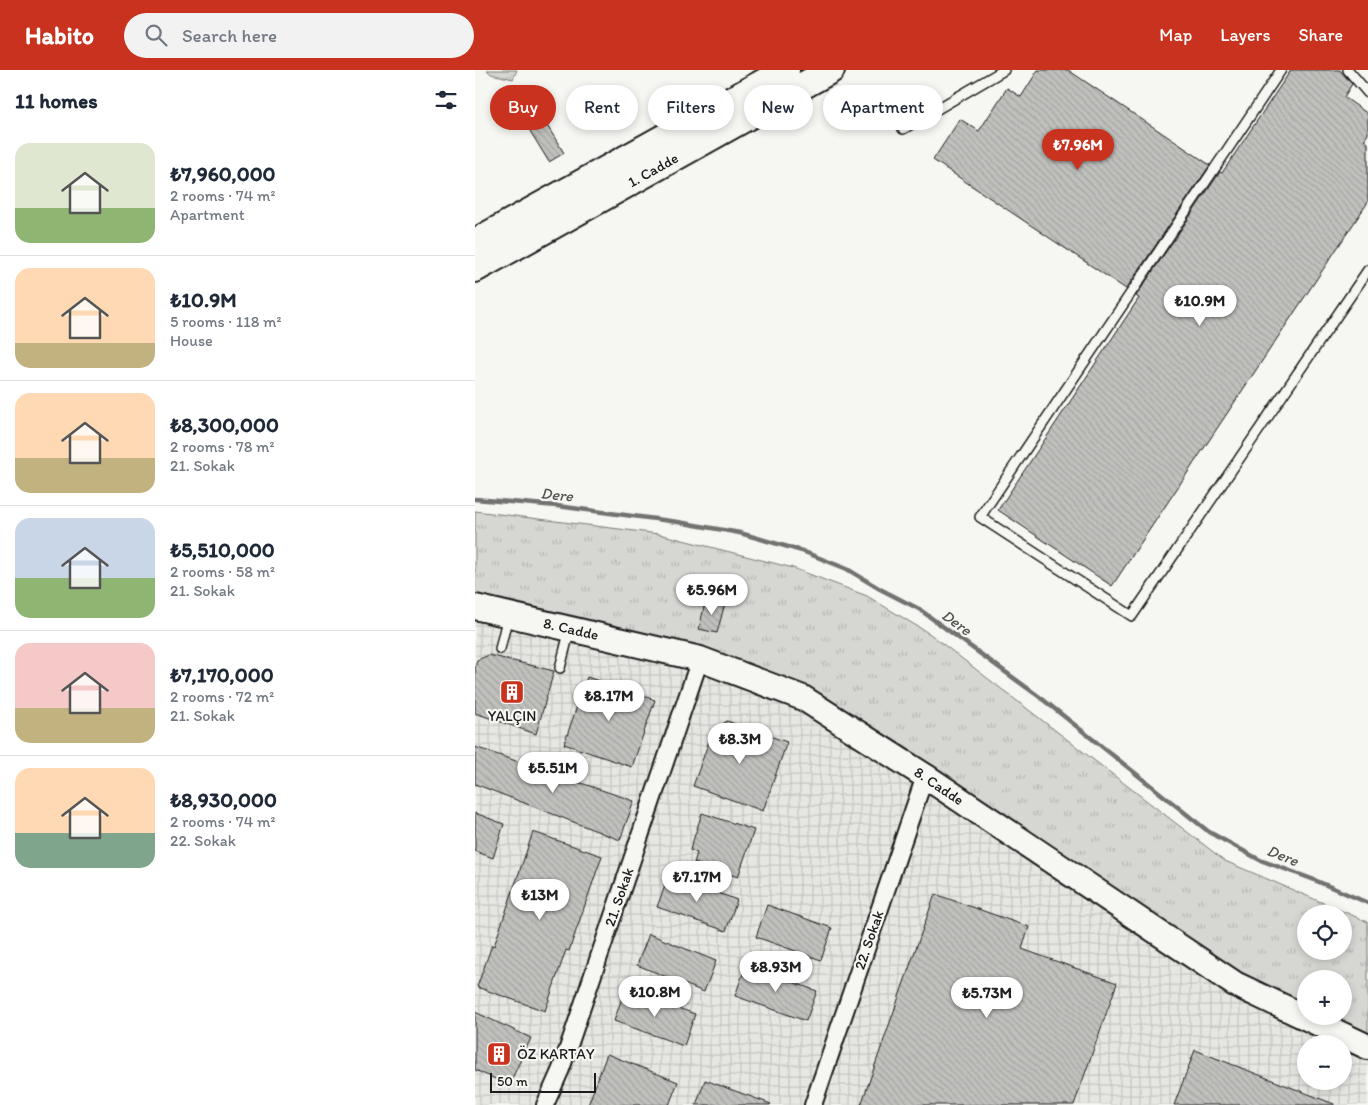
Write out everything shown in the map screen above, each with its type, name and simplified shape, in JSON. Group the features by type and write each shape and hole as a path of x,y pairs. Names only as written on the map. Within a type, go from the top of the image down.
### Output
{"main road":[{"name":"1. Cadde","path":"475,242 786,70"},
{"name":"1. Cadde","path":"475,269 831,70"}],"street":[{"name":"8. Cadde","path":"475,607 700,659 803,698 925,776 1235,984 1368,1047"},
{"name":"21. Sokak","path":"545,1105 561,1069 700,659"},
{"name":"22. Sokak","path":"813,1105 925,776"}],"lane":[{"path":"943,106 1004,70"},
{"path":"1281,70 979,517 1131,616 1368,270"},
{"path":"1348,70 1368,93"},
{"path":"500,649 508,615"},
{"path":"560,668 570,629"}],"shaded area":[{"path":"475,600 826,699 1236,986 1297,1012 1297,1025 1328,1025 1352,1035 1297,1035 1297,1090 1352,1090 1352,1035 1368,1042 1368,1105 475,1105"}],"green space":[{"path":"487,70 517,70 513,79 491,74"},
{"path":"475,511 659,534 793,568 867,596 930,634 1225,861 1328,905 1297,905 1297,960 1352,960 1352,915 1368,922 1368,1038 1338,1025 1352,1025 1352,970 1297,970 1297,1007 1238,981 904,746 815,691 786,679 606,632 475,594"}],"building":[{"path":"1038,70 1068,70 1210,165 1126,289 933,160 960,119 979,131 1007,88 1021,97"},
{"path":"1291,70 1340,70 1352,84 1344,97 1368,114 1368,134 1364,140 1368,143 1368,202 1112,586 998,510 1139,298 1136,296"},
{"path":"550,130 564,153 549,162 530,131"},
{"path":"706,598 725,603 717,633 699,629"},
{"name":"YALÇIN","path":"489,655 554,671 536,734 475,713 475,668 477,660"},
{"path":"587,677 655,700 632,767 564,744"},
{"path":"727,721 787,742 763,811 693,786 713,730"},
{"path":"475,747 634,801 620,840 475,784"},
{"path":"475,813 504,824 493,858 475,851"},
{"path":"702,813 754,830 738,877 694,863 697,853 690,850"},
{"path":"533,832 602,856 569,951 566,950 545,1011 477,987 492,945 494,946"},
{"path":"669,875 737,900 726,931 657,907"},
{"path":"935,894 1029,927 1022,949 1117,983 1074,1105 861,1105"},
{"path":"767,905 832,928 821,960 756,937"},
{"path":"649,934 716,961 704,992 637,965"},
{"path":"746,965 817,991 806,1021 735,996"},
{"path":"625,989 695,1014 684,1046 614,1021"},
{"name":"ÖZ KARTAY","path":"475,1012 531,1038 509,1085 475,1070"},
{"path":"1195,1050 1334,1104 1334,1105 1174,1105"},
{"path":"607,1054 678,1082 669,1105 588,1105"},
{"path":"705,1080 771,1104 696,1105"}],"waterway":[{"name":"Dere","path":"475,499 557,506 678,522 740,533 802,551 847,569 919,609 1041,698 1209,832 1260,860 1312,879 1368,903"}],"place":[{"name":"YALÇIN","path":"512,692"},
{"name":"ÖZ KARTAY","path":"499,1054"}]}
